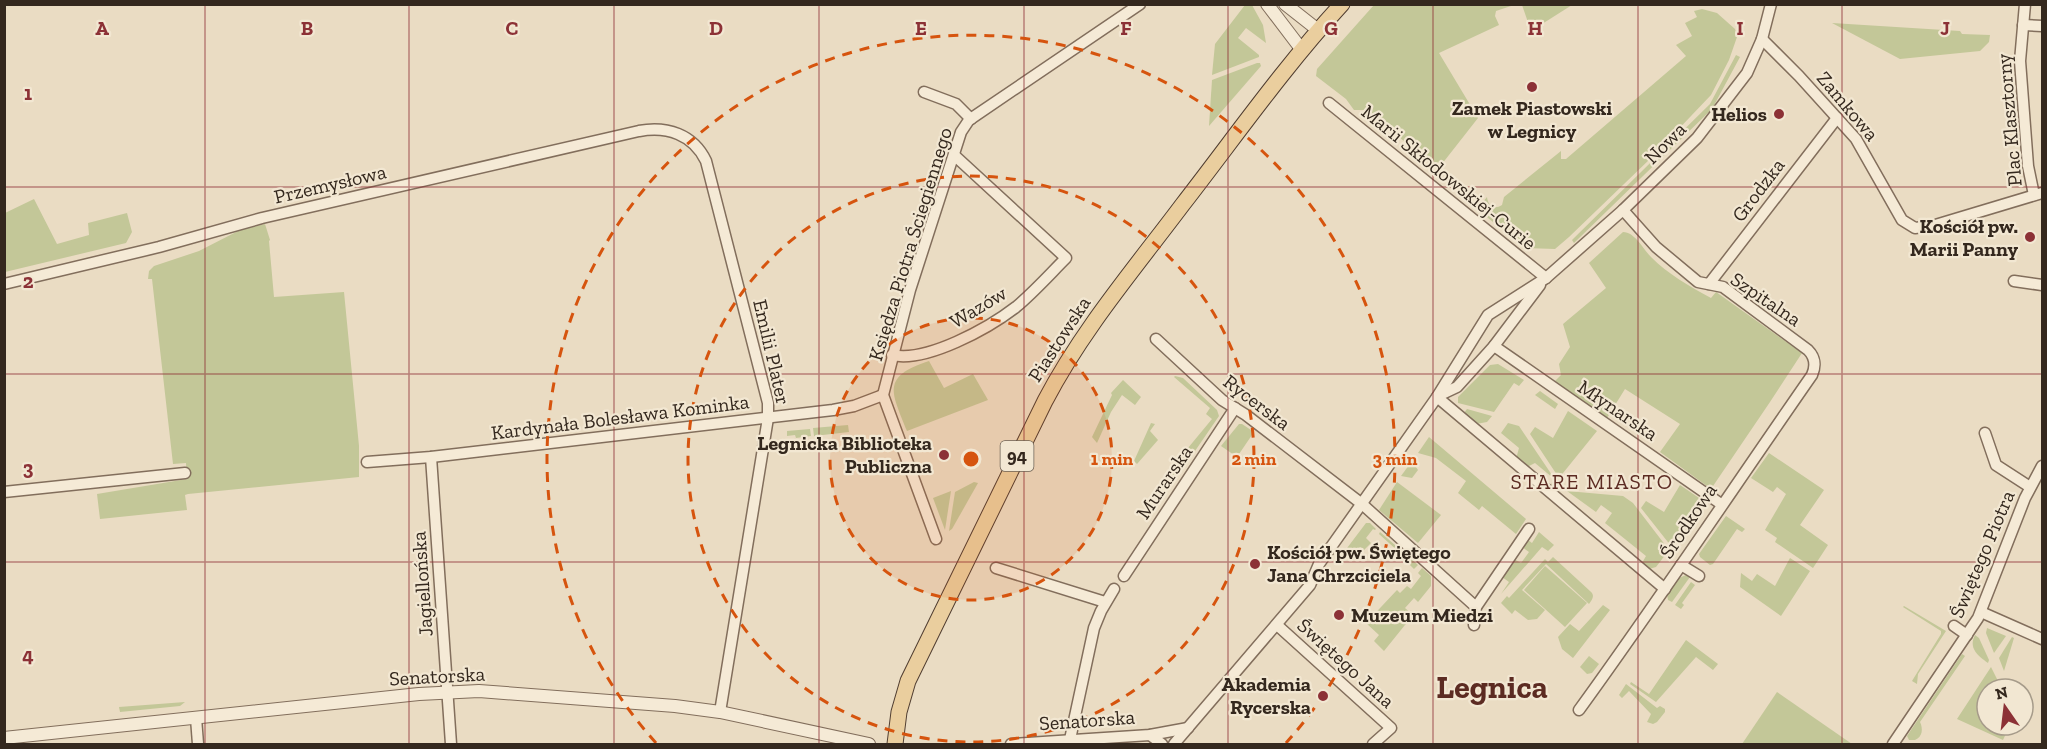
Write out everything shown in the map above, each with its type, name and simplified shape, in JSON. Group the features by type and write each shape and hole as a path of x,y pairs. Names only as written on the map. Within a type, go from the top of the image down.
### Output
{"main road":[{"name":"Piastowska","path":"895,744 899,712 908,681 1060,372 1114,294 1318,30 1342,4"}],"street":[{"name":"Księdza Piotra Ściegiennego","path":"883,395 910,290 962,129 971,119 1140,4"},
{"path":"1267,4 1302,51"},
{"path":"1286,4 1318,30"},
{"name":"Nowa","path":"1546,278 1623,210 1701,133 1747,73 1762,39 1771,4"},
{"path":"2023,25 2025,4"},
{"name":"Plac Klasztorny","path":"2038,194 2028,166 2020,62 2023,25 2043,26"},
{"name":"Zamkowa","path":"1762,39 1860,145 1900,218 1908,225 1920,228 1932,226 2038,194"},
{"path":"924,92 956,104 971,119"},
{"name":"Marii Skłodowskiej-Curie","path":"1329,103 1546,278"},
{"name":"Grodzka","path":"1709,284 1837,118"},
{"name":"Przemysłowa","path":"4,284 368,193 639,131 666,129"},
{"name":"Emilii Plater","path":"666,129 686,137 706,161 762,377 768,418 720,712"},
{"name":"Wazów","path":"892,355 909,357 944,346 996,321 1017,306 1066,258 954,155"},
{"name":"Szpitalna","path":"1623,210 1667,258 1698,282 1723,287 1808,350"},
{"path":"1174,744 1310,585 1319,564 1437,397 1488,315 1546,278"},
{"path":"1437,397 1457,387 1494,346 1546,278"},
{"path":"2014,281 2043,285"},
{"path":"1498,309 1510,311 1512,322"},
{"name":"Rycerska","path":"1156,339 1222,400 1362,504 1476,607"},
{"name":"Młynarska","path":"1494,346 1721,504"},
{"name":"Środkowa","path":"1579,710 1812,375 1814,362 1808,350"},
{"path":"883,395 936,539"},
{"name":"Kardynała Bolesława Kominka","path":"367,462 844,409 883,395"},
{"path":"1437,397 1665,589"},
{"name":"Murarska","path":"1124,576 1235,408"},
{"path":"1985,433 1996,465 2030,488"},
{"name":"Jagiellońska","path":"431,456 452,744"},
{"name":"Świętego Piotra","path":"1893,744 1981,612 2030,488 2043,466"},
{"path":"4,492 184,473"},
{"path":"1474,625 1476,607 1529,529"},
{"path":"1681,564 1699,576"},
{"path":"996,568 1106,602"},
{"path":"1069,742 1094,627 1114,589"},
{"path":"1981,612 2043,639"},
{"name":"Świętego Jana","path":"1277,625 1391,728 1373,744"},
{"path":"1954,626 1967,635"},
{"name":"Senatorska","path":"4,738 448,691 479,691 655,704 720,712 869,744"},
{"path":"196,718 198,744"},
{"path":"1150,735 1188,728"},
{"name":"Senatorska","path":"1011,744 1150,735 1162,744"}],"green space":[{"path":"1522,4 1572,5 1531,31"},
{"path":"1245,5 1252,5 1263,25 1266,43 1246,28 1238,38 1259,57 1212,75 1215,44"},
{"path":"1374,5 1514,5 1496,11 1495,16 1499,25 1439,53 1478,118 1438,169 1366,110 1354,110 1346,99 1316,76 1317,69"},
{"path":"1702,9 1717,13 1735,29 1737,37 1729,60 1711,95 1651,158 1569,237 1555,249 1525,248 1477,209 1487,197 1492,206 1502,205 1504,197 1561,151 1561,159 1566,159 1686,56 1676,45 1692,36 1685,23 1697,17 1694,11"},
{"path":"1832,23 1990,35 1989,42 1980,51 1900,59"},
{"path":"1736,55 1740,57 1712,109 1574,243 1572,240 1710,104"},
{"path":"1257,63 1261,66 1209,126 1212,80"},
{"path":"34,199 57,244 89,235 88,223 127,213 132,232 126,243 5,272 5,213"},
{"path":"265,224 270,240 274,297 344,292 359,446 359,477 188,494 185,495 187,510 100,519 97,494 187,479 186,463 173,464 152,279 148,279 149,271 154,266 199,251 240,230"},
{"path":"1623,232 1635,238 1664,269 1711,298 1716,292 1802,353 1711,489 1660,452 1680,424 1625,389 1607,418 1553,383 1561,375 1559,364 1570,347 1563,324 1606,288 1589,263"},
{"path":"929,361 944,388 973,374 988,400 907,431 894,396 894,387 903,373"},
{"path":"1498,364 1524,380 1519,386 1514,383 1494,412 1458,403 1458,397 1490,365"},
{"path":"1175,376 1183,378 1217,410 1219,416 1171,486 1167,487 1159,483 1212,419 1206,414 1210,408"},
{"path":"1123,380 1141,397 1135,405 1122,395 1111,412 1097,443 1092,437 1111,393"},
{"path":"1540,391 1558,404 1555,409 1535,395"},
{"path":"1467,409 1492,416 1487,422 1476,424 1464,413"},
{"path":"1568,411 1597,431 1559,478 1530,434 1535,427 1553,438"},
{"path":"1151,423 1155,424 1150,431 1158,440 1137,464 1134,461"},
{"path":"1508,423 1519,426 1556,481 1554,487 1556,492 1551,487 1553,478 1535,463 1527,467 1516,459 1519,448 1501,433"},
{"path":"1239,424 1254,432 1237,457 1221,446"},
{"path":"848,425 849,432 814,436 813,428"},
{"path":"810,429 811,436 796,438 795,435 787,436 787,431"},
{"path":"1429,437 1526,519 1516,534 1482,506 1479,510 1458,493 1466,481 1436,458 1418,453"},
{"path":"1769,453 1824,490 1800,525 1828,545 1813,568 1775,542 1777,538 1765,530 1786,494 1777,487 1773,492 1751,478"},
{"path":"1412,461 1418,470 1412,478 1401,476"},
{"path":"974,482 978,483 949,531 955,492"},
{"path":"1397,482 1441,515 1418,543 1379,510"},
{"path":"1680,485 1702,500 1671,546 1641,508 1646,501 1664,512"},
{"path":"951,491 945,530 933,498"},
{"path":"1567,491 1623,496 1633,503 1669,550 1656,567 1649,569 1642,563 1646,556 1605,523 1612,513 1601,505 1596,512"},
{"path":"1726,516 1745,529 1742,532 1737,529 1713,564 1710,565 1699,554"},
{"path":"1366,523 1370,523 1376,529 1373,529 1366,538 1371,543 1364,550 1360,547 1354,555 1350,553 1341,565 1338,560"},
{"path":"1380,532 1418,565 1414,569 1408,563 1409,561 1379,534"},
{"path":"1539,532 1554,545 1548,551 1542,547 1501,594 1509,582 1502,577 1514,559 1521,563 1529,552 1522,547 1528,540 1532,543"},
{"path":"1553,557 1593,594 1589,604 1546,564 1522,590 1545,610 1537,619 1528,620 1515,610 1512,614 1501,603 1507,596 1509,598 1545,559 1548,562"},
{"path":"1790,558 1810,571 1781,616 1740,587 1741,573 1752,581 1757,574 1775,586"},
{"path":"1545,566 1587,603 1565,627 1524,590"},
{"path":"1422,568 1431,576 1431,586 1418,602 1414,598 1405,608 1413,615 1384,651 1374,641 1379,635 1366,623 1397,590 1400,593 1407,586 1411,589 1421,576 1418,573"},
{"path":"1686,575 1690,577 1672,602 1668,600 1667,595 1679,578"},
{"path":"1691,582 1695,585 1682,603 1684,605 1681,609 1675,605"},
{"path":"1603,605 1610,610 1573,658 1562,649 1558,637 1570,624 1579,631"},
{"path":"1904,606 1946,631 1918,674 1917,684 1912,681 1941,631"},
{"path":"1987,628 2006,636 1994,653 1986,633"},
{"path":"1975,635 1979,638 1989,660 1988,663 1973,648"},
{"path":"2012,637 2014,638 2004,671 1999,658"},
{"path":"1686,640 1718,664 1713,670 1696,657 1656,702 1630,684 1631,682 1649,694"},
{"path":"1962,654 1965,656 1920,722 1922,730 1920,737 1909,740 1907,736"},
{"path":"1589,656 1599,664 1592,673 1587,674 1580,667"},
{"path":"1991,667 1996,677 1984,677"},
{"path":"1626,684 1657,708 1660,706 1665,709 1657,722 1653,724 1647,722 1651,714 1629,691 1622,698 1619,695"},
{"path":"1975,691 1975,727 1957,719"},
{"path":"1777,692 1852,744 1742,744"},
{"path":"185,702 180,706 120,712 119,707"}],"place":[{"name":"Zamek Piastowski w Legnicy","path":"1532,87"},
{"name":"Helios","path":"1779,114"},
{"name":"Kościół pw. Marii Panny","path":"2030,237"},
{"name":"Legnicka Biblioteka Publiczna","path":"944,455"},
{"name":"Kościół pw. Świętego Jana Chrzciciela","path":"1255,564"},
{"name":"Muzeum Miedzi","path":"1339,615"},
{"name":"Akademia Rycerska","path":"1323,696"}],"district":[{"name":"STARE MIASTO","path":"1592,482"},
{"name":"Legnica","path":"1492,687"}]}
